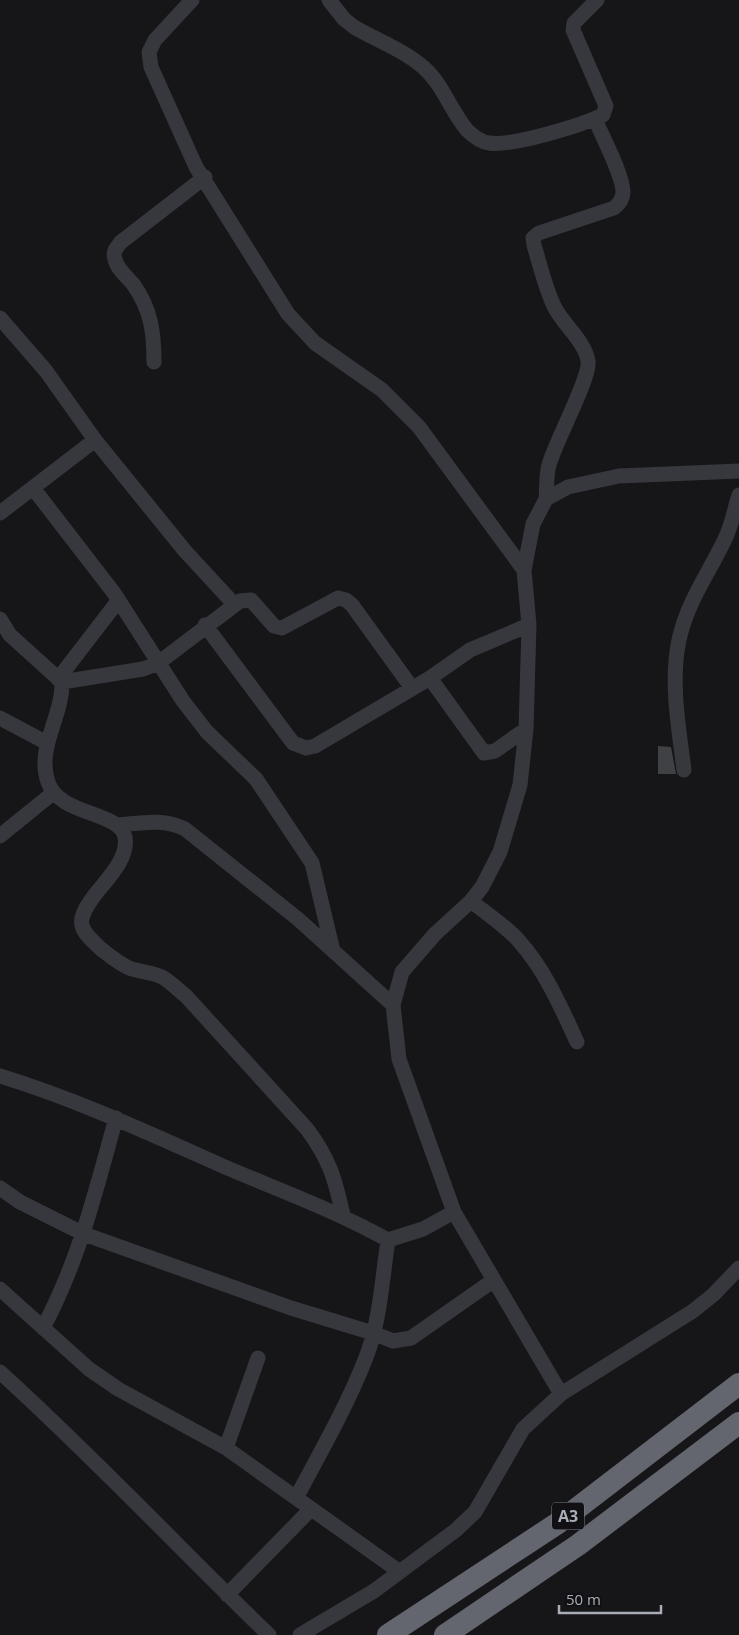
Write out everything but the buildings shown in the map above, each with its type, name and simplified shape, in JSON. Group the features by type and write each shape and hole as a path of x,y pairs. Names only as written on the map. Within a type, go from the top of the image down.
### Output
{"highway":[{"name":"A3","path":"388,1635 558,1523 739,1384"},
{"name":"A3","path":"445,1635 578,1545 739,1422"}],"street":[{"path":"192,0 155,40 149,52 150,67 186,147 288,314 315,343 382,390 419,427 524,570"},
{"path":"329,0 340,16 354,27 424,67 438,84 466,129 475,138 490,143 524,139 595,119 603,115 606,106 573,30 574,22 597,0"},
{"path":"561,1394 454,1212 399,1058 393,1005 402,972 435,934 471,901 482,887 500,852 520,785 526,729 529,625 524,570 533,524 546,499 548,466 586,375 588,362 581,345 560,318 553,305 534,245 534,238 539,233 614,208 621,202 623,193 620,180 595,119"},
{"path":"154,362 154,335 147,305 117,266 114,257 115,250 121,242 205,178"},
{"path":"0,318 46,371 95,440 186,551 234,604"},
{"path":"0,513 95,440"},
{"path":"546,499 568,487 619,476 739,471"},
{"path":"33,488 118,601 157,664 207,732 256,779 312,864 332,951"},
{"path":"684,770 677,705 676,668 679,641 691,602 729,530 739,495"},
{"path":"60,681 143,669 157,664 234,604 247,599 251,600 274,626 282,628 331,600 338,598 346,600 352,605 412,688"},
{"path":"60,681 118,601"},
{"path":"0,619 10,635 60,681 62,695 47,743 47,782 61,802 118,825 157,821 173,823 185,829 298,919 393,1005"},
{"path":"205,626 293,743 299,747 314,746 430,678 470,650 529,625"},
{"path":"430,678 484,753 495,750 526,729"},
{"path":"0,718 47,743"},
{"path":"0,836 53,793"},
{"path":"118,825 125,836 125,849 119,864 83,911 81,924 84,934 114,960 131,968 147,971 163,978 186,996 307,1129 324,1151 333,1171 344,1215"},
{"path":"471,901 519,940 539,968 577,1042"},
{"path":"0,1076 52,1092 116,1118 227,1168 344,1215 388,1240 424,1229 454,1212"},
{"path":"43,1328 68,1279 84,1234 116,1118"},
{"path":"0,1188 20,1202 84,1234 292,1308 373,1332 393,1341 411,1338 494,1280"},
{"path":"296,1498 341,1412 365,1360 373,1332 388,1240"},
{"path":"300,1635 400,1572 456,1530 475,1512 523,1429 561,1394 693,1311 713,1295 739,1268"},
{"path":"0,1289 89,1369 118,1389 226,1448 400,1572"},
{"path":"226,1448 258,1358"},
{"path":"0,1372 54,1421 269,1635"},
{"path":"227,1595 311,1509"}]}
